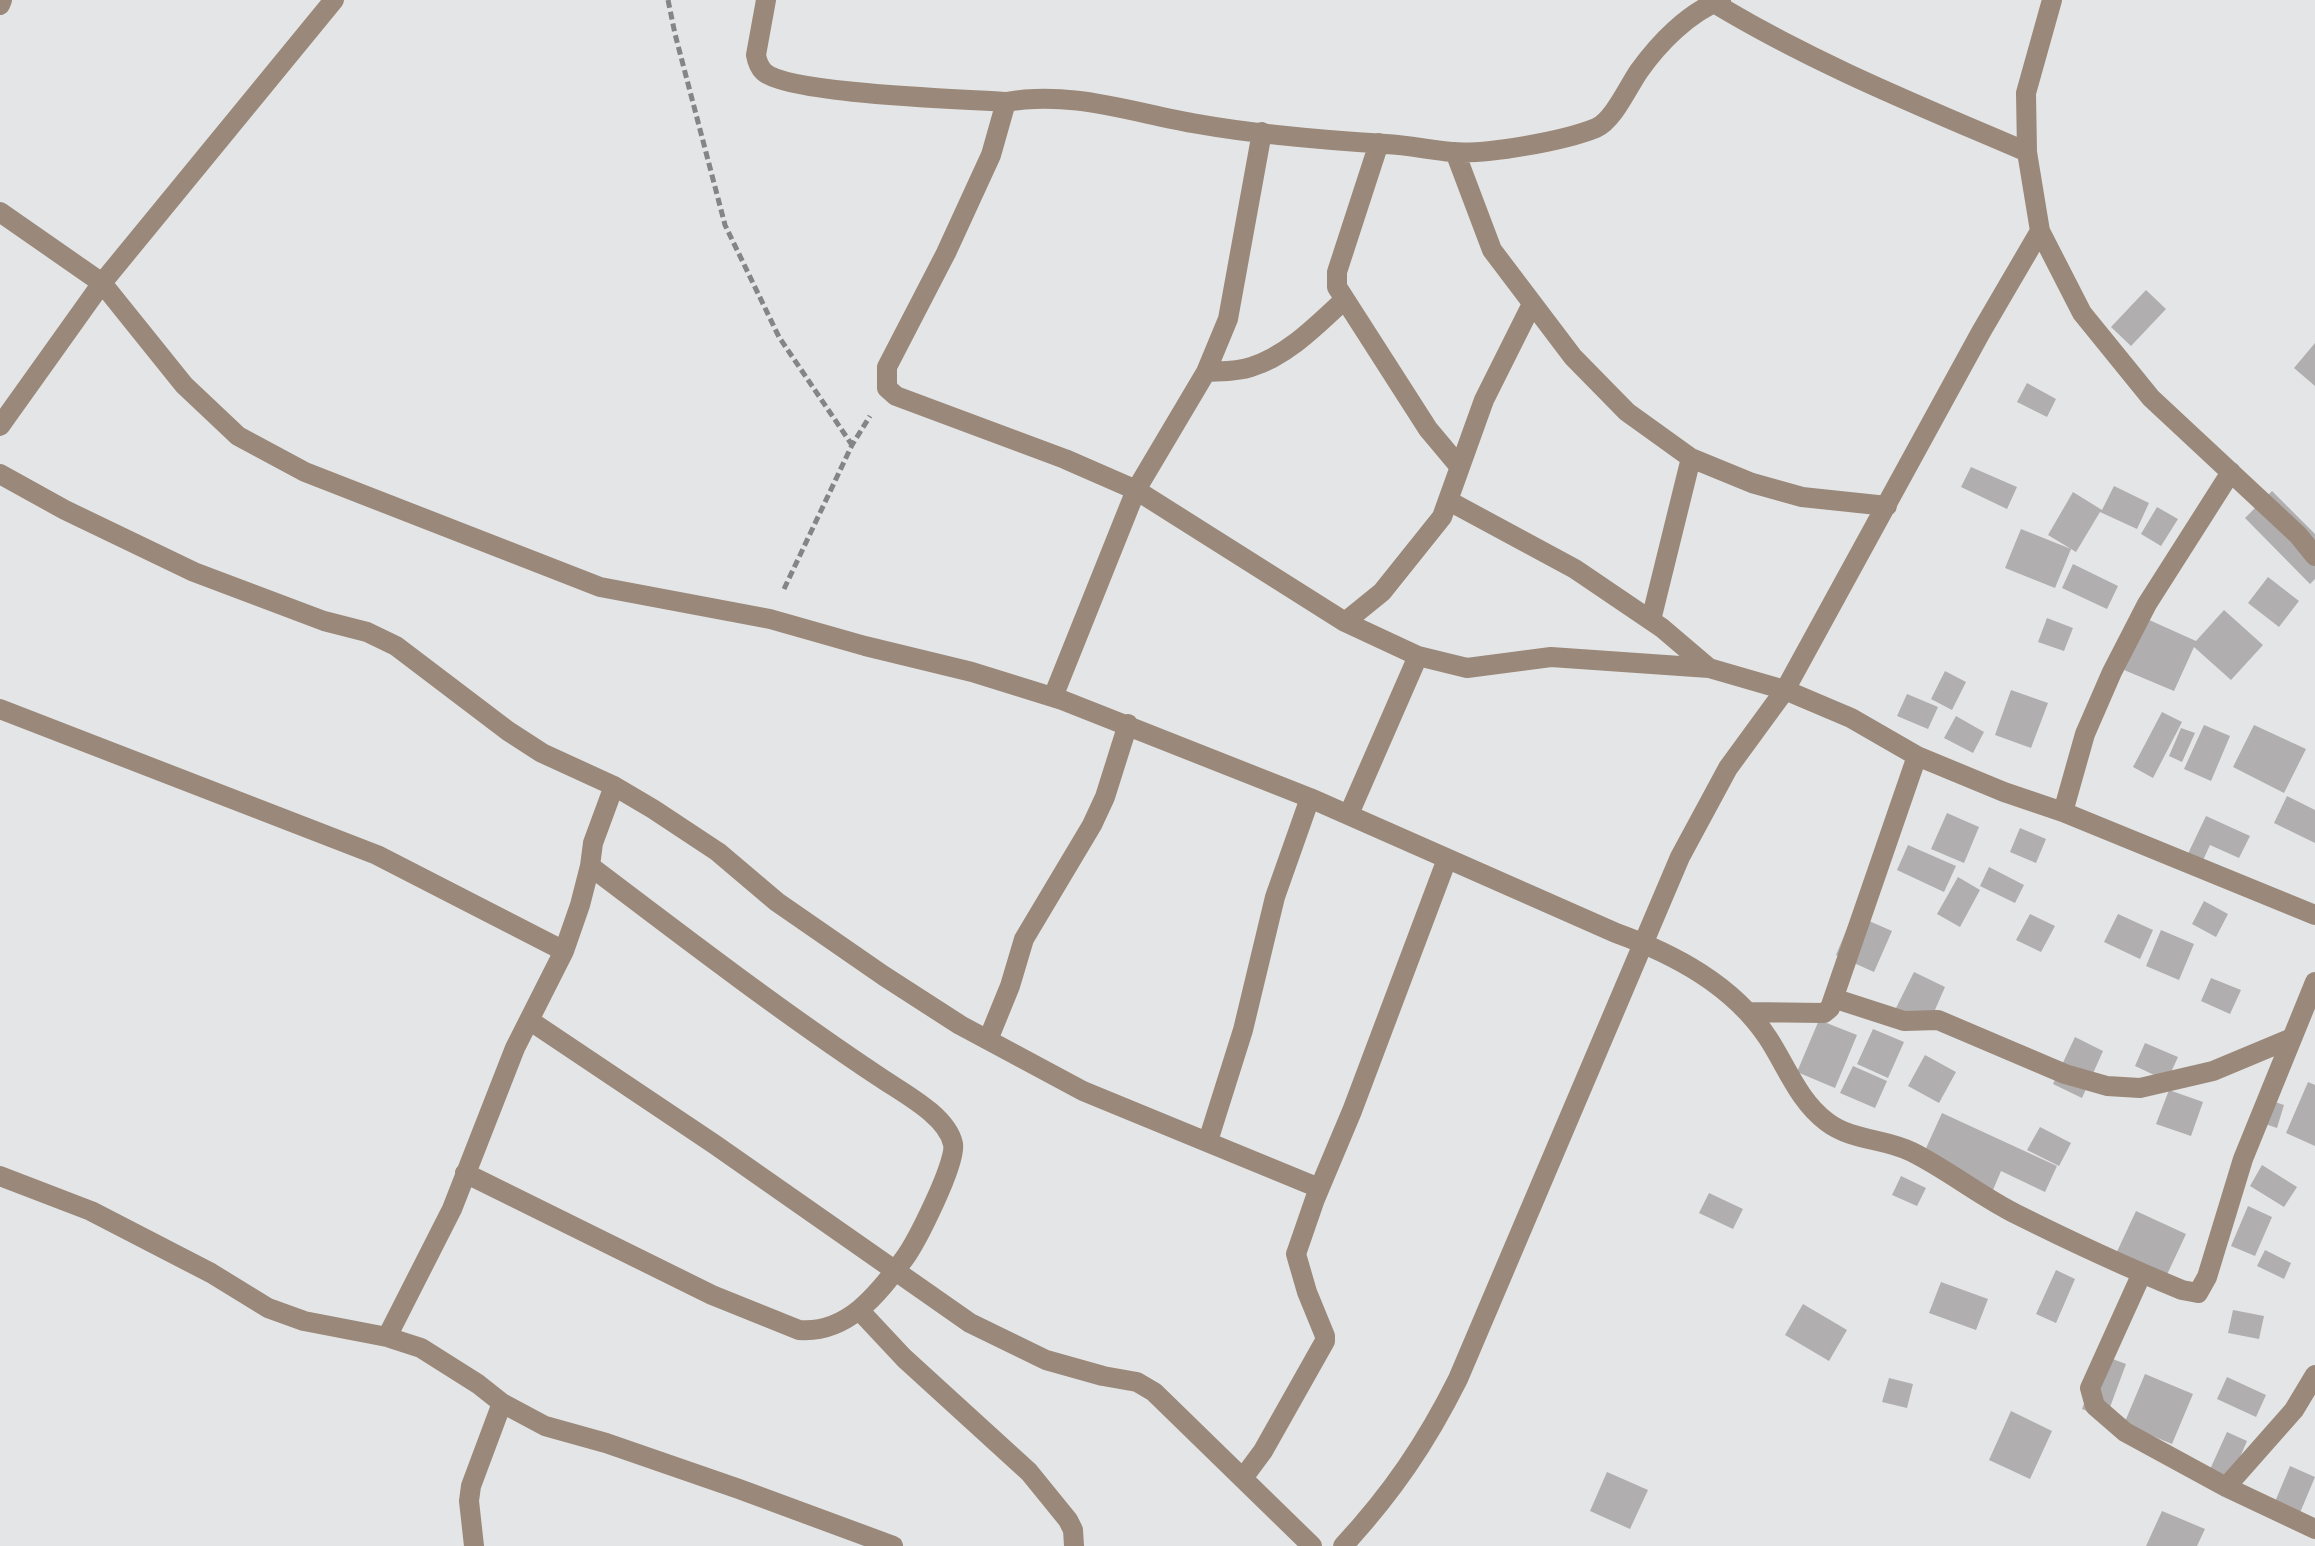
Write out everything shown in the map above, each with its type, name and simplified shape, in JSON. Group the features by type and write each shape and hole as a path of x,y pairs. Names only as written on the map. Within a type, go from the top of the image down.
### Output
{"street":[{"path":"0,426 102,283 334,0"},
{"path":"766,0 756,55 758,63 767,74 814,88 1006,102 1019,99 1087,99 1198,124 1455,152 1557,140 1598,127 1611,117 1628,87 1658,49 1681,25 1718,1 1787,45 1866,83 2027,152"},
{"path":"2052,0 2026,93 2027,152 2040,231 2082,313 2151,398 2298,535 2315,556"},
{"path":"1006,102 991,155 946,253 887,367 887,388 896,396 1051,453 1136,490 1345,622 1418,656 1467,668 1551,657 1709,668 1785,690 1851,718 1917,756 2315,915"},
{"path":"1053,697 1136,490 1206,372 1228,319 1262,132"},
{"path":"1379,143 1337,272 1337,287 1428,429 1459,466"},
{"path":"1455,152 1492,250 1573,357 1639,422 1691,458 1782,492 1887,506"},
{"path":"0,212 102,283 184,385 238,436 305,472 600,587 770,619 972,672 1053,697 1128,724 1349,814 1645,944 1728,991 1768,1038 1800,1095 1830,1124 1850,1135 1912,1152 2014,1213 2191,1293 2200,1291 2215,1254 2243,1159 2315,982"},
{"path":"1343,1546 1372,1515 1414,1458 1458,1379 1680,857 1728,768 1785,690 1981,332 2040,231"},
{"path":"1206,372 1237,370 1265,362 1298,340 1344,300"},
{"path":"1345,622 1382,592 1433,530 1449,501 1484,400 1532,304"},
{"path":"1651,620 1691,458"},
{"path":"2063,812 2094,709 2112,672 2147,604 2231,472"},
{"path":"0,474 65,510 194,572 324,621 367,632 396,646 508,731 542,753 614,786 718,852 777,902 884,976 988,1040 1083,1091 1319,1188"},
{"path":"1449,501 1575,569 1651,620 1709,668"},
{"path":"1349,814 1418,656"},
{"path":"0,709 377,855 564,951"},
{"path":"988,1040 1010,986 1024,939 1092,825 1105,797 1128,724"},
{"path":"1748,1012 1824,1013 1836,999 1917,756"},
{"path":"387,1337 452,1209 515,1048 564,951 590,866 593,843 614,786"},
{"path":"1208,1141 1243,1030 1275,897 1310,798"},
{"path":"1243,1478 1263,1451 1325,1341 1296,1256 1319,1188 1358,1096 1447,859"},
{"path":"465,1173 712,1295 799,1330 825,1329 848,1320 860,1311 896,1270 916,1240 953,1160 950,1135 931,1112 788,1016 590,866"},
{"path":"1836,999 1900,1021 1938,1020 2074,1077 2124,1088 2140,1088 2213,1071 2292,1038"},
{"path":"529,1020 970,1323 1046,1360 1148,1387 1312,1546"},
{"path":"0,1176 91,1211 211,1273 268,1308 304,1321 387,1337 421,1348 502,1403 545,1426 739,1489 893,1546"},
{"path":"2142,1273 2090,1388 2091,1401 2108,1420 2125,1432 2226,1487 2315,1529"},
{"path":"860,1311 904,1358 1029,1472 1068,1520 1073,1530 1074,1546"},
{"path":"2226,1487 2294,1410 2315,1375"},
{"path":"474,1546 470,1524 471,1486 502,1403"}],"path":[{"path":"668,0 725,225 779,337 852,445"},
{"path":"770,619 852,445 887,388"}],"building":[{"path":"2146,290 2166,309 2131,346 2111,327"},
{"path":"2315,343 2315,386 2294,368"},
{"path":"2027,383 2056,399 2047,417 2017,402"},
{"path":"1971,467 2017,487 2007,509 1961,487"},
{"path":"2114,486 2149,503 2137,529 2100,512 2076,552 2048,535 2073,492 2102,510"},
{"path":"2272,491 2315,534 2315,579 2310,584 2245,518"},
{"path":"2157,507 2178,519 2161,546 2141,534"},
{"path":"2021,529 2071,549 2055,588 2005,568"},
{"path":"2073,564 2118,586 2107,609 2062,588"},
{"path":"2268,577 2299,601 2279,627 2248,603"},
{"path":"2224,610 2263,645 2231,680 2194,647 2174,691 2124,670 2147,619 2196,641"},
{"path":"2047,618 2073,628 2064,651 2038,642"},
{"path":"1945,671 1966,682 1952,710 1931,699"},
{"path":"2011,690 2048,703 2031,748 1995,735"},
{"path":"1907,694 1938,707 1928,729 1897,716"},
{"path":"2162,712 2182,722 2153,778 2133,767"},
{"path":"1956,716 1984,732 1973,753 1944,738"},
{"path":"2204,725 2230,736 2211,781 2184,769"},
{"path":"2254,725 2306,749 2284,793 2233,767"},
{"path":"2181,728 2195,733 2182,762 2169,756"},
{"path":"2287,796 2315,810 2315,843 2274,823"},
{"path":"1947,813 1979,827 1964,863 1931,849"},
{"path":"2206,816 2250,836 2239,858 2210,845 2199,869 2184,862"},
{"path":"2020,828 2046,839 2036,863 2010,852"},
{"path":"1908,845 1956,866 1944,892 1897,870"},
{"path":"1989,867 2024,885 2015,903 1980,886"},
{"path":"1958,877 1980,890 1960,927 1937,914"},
{"path":"2204,901 2228,914 2216,937 2192,924"},
{"path":"1853,914 1892,931 1874,972 1836,955"},
{"path":"2030,914 2055,926 2041,952 2016,940"},
{"path":"2118,914 2153,930 2140,959 2104,942"},
{"path":"2161,930 2194,944 2179,980 2146,966"},
{"path":"1914,972 1945,987 1928,1026 1895,1010"},
{"path":"2211,978 2241,990 2230,1014 2201,1001"},
{"path":"1819,1020 1857,1035 1835,1088 1797,1072"},
{"path":"1873,1029 1904,1042 1888,1078 1857,1064"},
{"path":"2075,1037 2103,1051 2082,1098 2053,1084"},
{"path":"2145,1043 2178,1057 2167,1081 2135,1066"},
{"path":"1925,1055 1956,1072 1939,1103 1908,1086"},
{"path":"1853,1066 1887,1081 1875,1108 1840,1093"},
{"path":"2308,1082 2315,1085 2315,1146 2286,1133"},
{"path":"2169,1090 2203,1102 2191,1136 2156,1124"},
{"path":"2260,1097 2284,1105 2277,1128 2253,1120"},
{"path":"1942,1113 2057,1166 2045,1192 2001,1171 1993,1190 1922,1157"},
{"path":"2040,1127 2071,1143 2059,1166 2027,1150"},
{"path":"2262,1165 2297,1187 2284,1207 2250,1186"},
{"path":"1901,1176 1926,1188 1917,1206 1892,1195"},
{"path":"1709,1193 1743,1209 1733,1229 1699,1213"},
{"path":"2248,1206 2272,1217 2255,1256 2231,1246"},
{"path":"2136,1211 2186,1234 2164,1281 2114,1258"},
{"path":"2265,1250 2291,1263 2284,1279 2257,1266"},
{"path":"2056,1270 2075,1279 2056,1323 2036,1314"},
{"path":"1941,1282 1988,1299 1976,1330 1929,1313"},
{"path":"1803,1304 1847,1330 1829,1361 1785,1335"},
{"path":"2233,1310 2264,1316 2259,1339 2228,1333"},
{"path":"2102,1355 2126,1364 2106,1418 2082,1409"},
{"path":"2145,1374 2193,1394 2172,1444 2124,1424"},
{"path":"2227,1377 2266,1395 2256,1417 2217,1399"},
{"path":"1889,1378 1913,1384 1907,1408 1882,1402"},
{"path":"2011,1411 2052,1431 2030,1479 1989,1460"},
{"path":"2227,1432 2247,1441 2228,1485 2207,1476"},
{"path":"2290,1466 2315,1477 2294,1527 2269,1516"},
{"path":"1607,1472 1648,1490 1630,1529 1590,1511"},
{"path":"2162,1511 2205,1529 2197,1546 2146,1546"}]}
